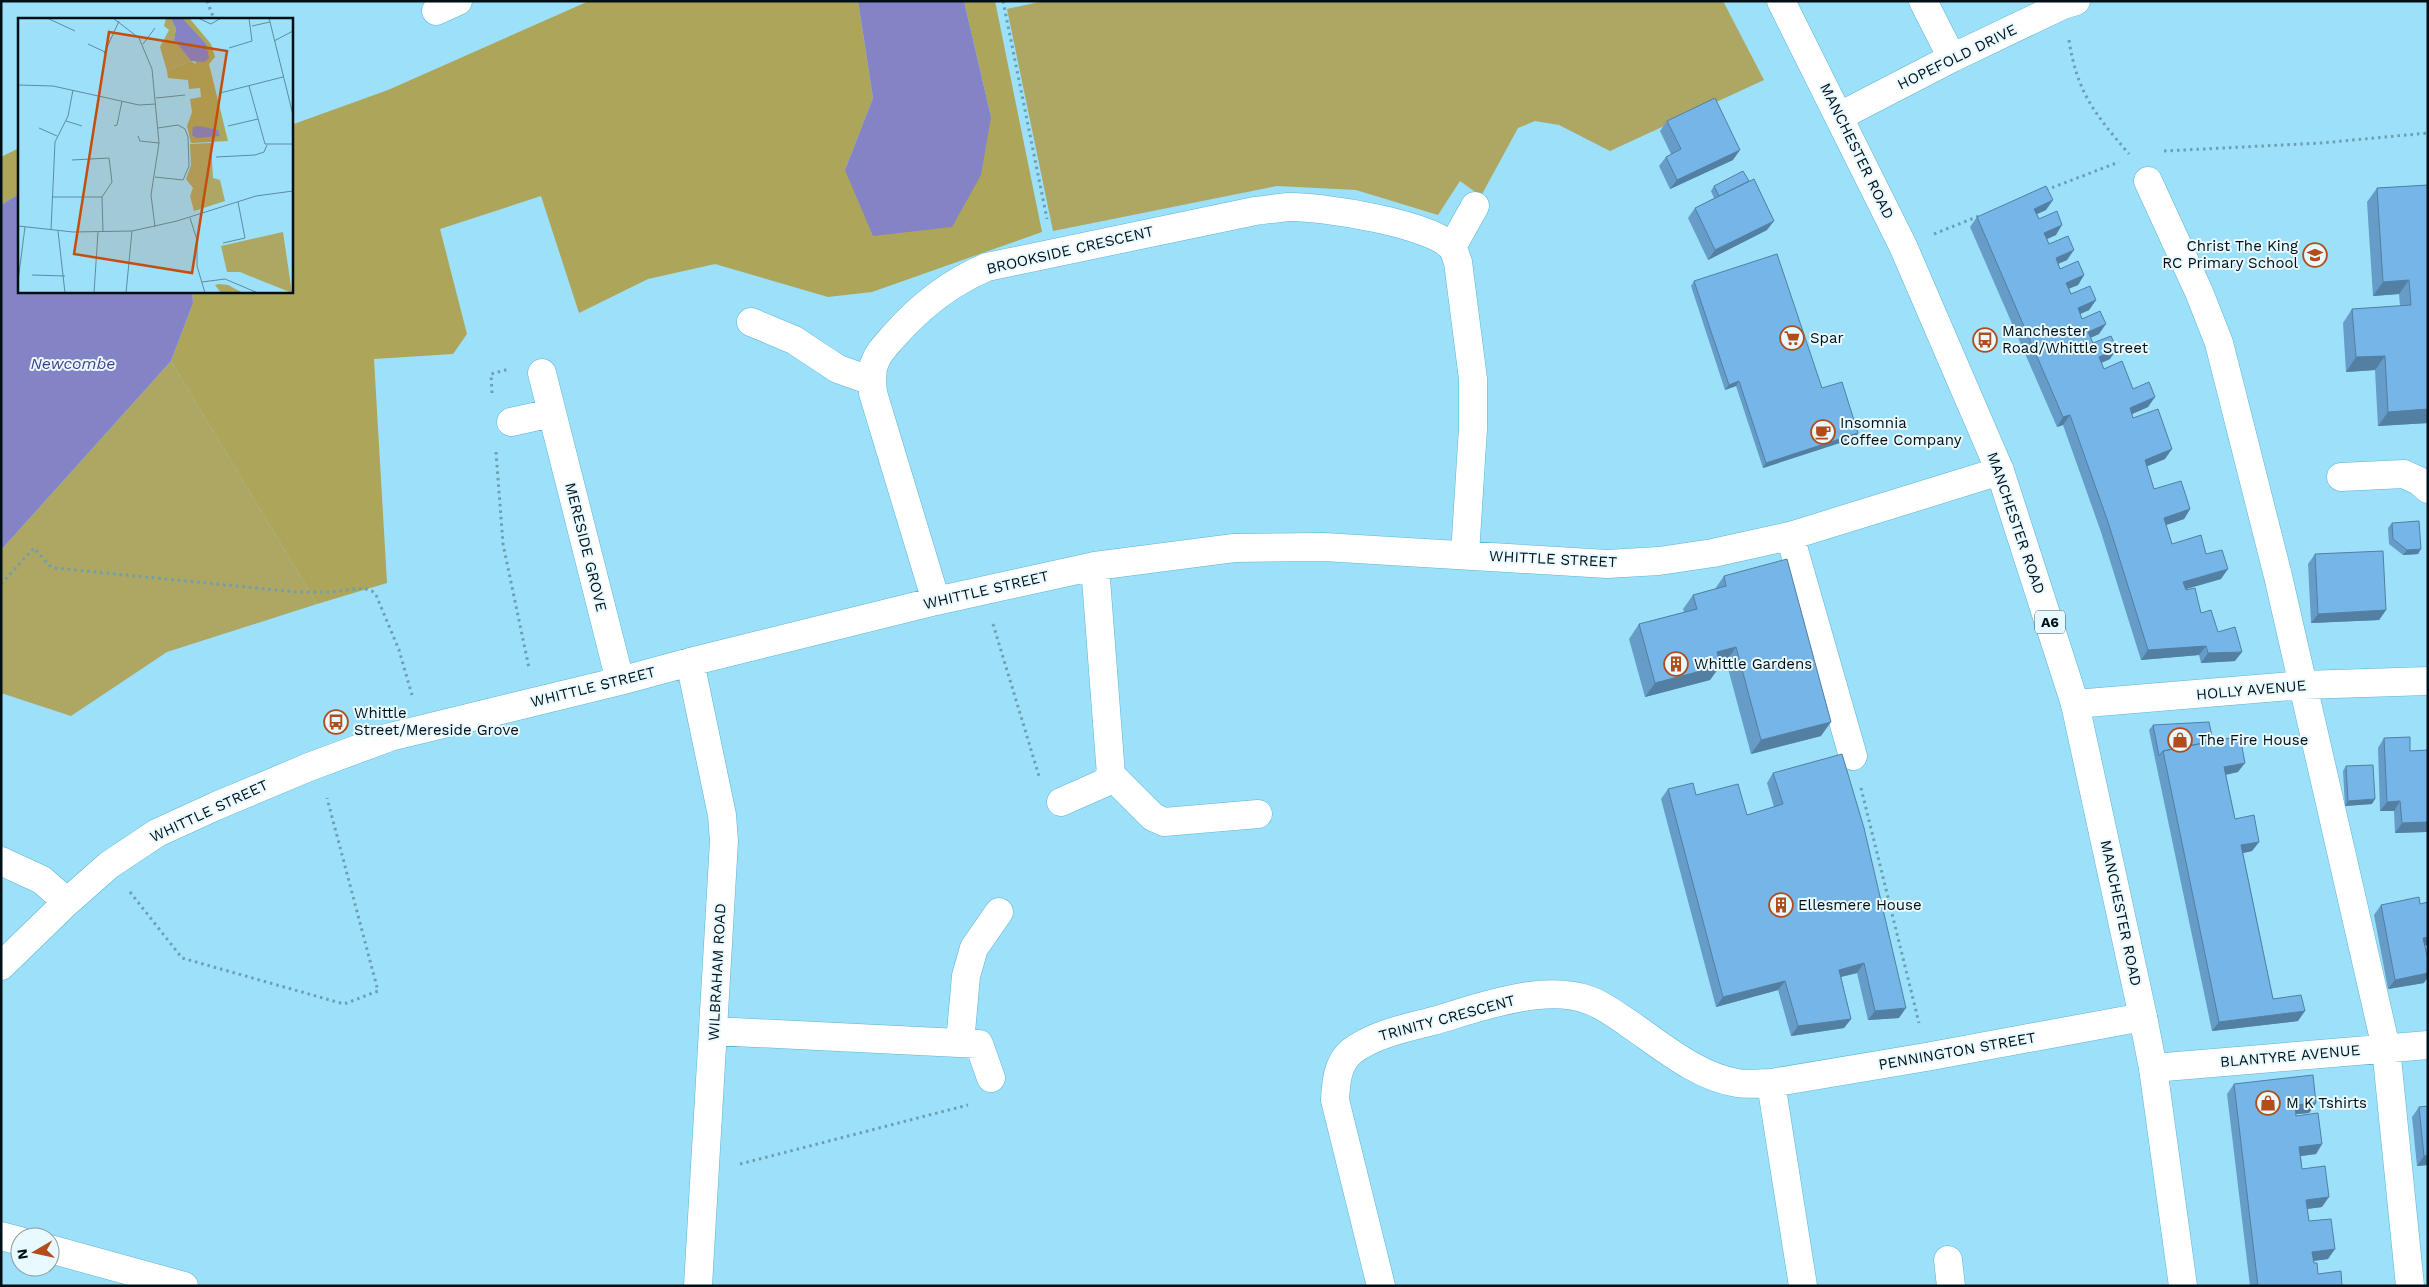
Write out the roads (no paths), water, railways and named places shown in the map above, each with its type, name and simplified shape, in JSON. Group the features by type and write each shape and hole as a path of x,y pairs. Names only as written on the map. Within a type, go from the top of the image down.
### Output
{"street":[{"name":"MANCHESTER ROAD","path":"1781,1 1904,246 2000,471 2075,704 2153,1068 2183,1286"},
{"path":"1922,1 1952,58"},
{"name":"HOPEFOLD DRIVE","path":"1840,116 1952,58 2070,3"},
{"path":"2148,181 2199,292 2218,343 2304,685 2386,1048 2410,1286"},
{"path":"1466,554 1473,428 1473,379 1458,262 1452,247 1475,206"},
{"name":"BROOKSIDE CRESCENT","path":"936,601 873,393 872,381 874,363 880,352 909,318 935,295 961,278 987,267 1255,211 1290,207 1367,216 1428,233 1452,247"},
{"path":"750,322 794,340 838,369 872,381"},
{"name":"MERESIDE GROVE","path":"542,373 620,681"},
{"path":"511,422 552,412"},
{"name":"WHITTLE STREET","path":"1,966 66,902 110,865 157,834 318,763 390,737 537,702 936,601 1096,566 1234,548 1324,547 1466,554 1607,564 1659,561 1713,553 1790,536 2000,471"},
{"path":"2341,477 2404,474 2419,481 2428,489"},
{"path":"1790,536 1853,756"},
{"path":"1096,566 1111,775 1153,817 1164,822 1258,814"},
{"name":"WILBRAHAM ROAD","path":"690,662 722,815 724,840 698,1286"},
{"name":"HOLLY AVENUE","path":"2075,704 2304,685 2428,681"},
{"path":"1061,802 1104,783 1111,775"},
{"path":"1,861 42,880 66,902"},
{"path":"960,1043 966,976 974,948 999,912"},
{"name":"TRINITY CRESCENT","path":"1381,1286 1335,1100 1337,1074 1350,1053 1370,1040 1507,1000 1563,994 1589,1000 1694,1068 1716,1078 1739,1084 1771,1083"},
{"name":"PENNINGTON STREET","path":"1771,1083 2143,1017"},
{"path":"714,1031 979,1044 991,1078"},
{"name":"BLANTYRE AVENUE","path":"2153,1068 2428,1045"},
{"path":"1771,1083 1803,1286"},
{"path":"60,1252 184,1286"}],"water":[{"path":"858,1 964,1 991,117 981,175 952,227 873,236 845,170 873,98"},
{"name":"Newcombe","path":"18,195 18,292 192,292 193,303 171,361 1,550 1,205"}],"place":[{"name":"Christ The King RC Primary School","path":"2315,255"},
{"name":"Spar","path":"1792,338"},
{"name":"Manchester Road/Whittle Street","path":"1985,340"},
{"name":"Insomnia Coffee Company","path":"1823,432"},
{"name":"Whittle Gardens","path":"1676,664"},
{"name":"Whittle Street/Mereside Grove","path":"336,722"},
{"name":"The Fire House","path":"2180,740"},
{"name":"Ellesmere House","path":"1781,905"},
{"name":"M K Tshirts","path":"2268,1103"}]}
